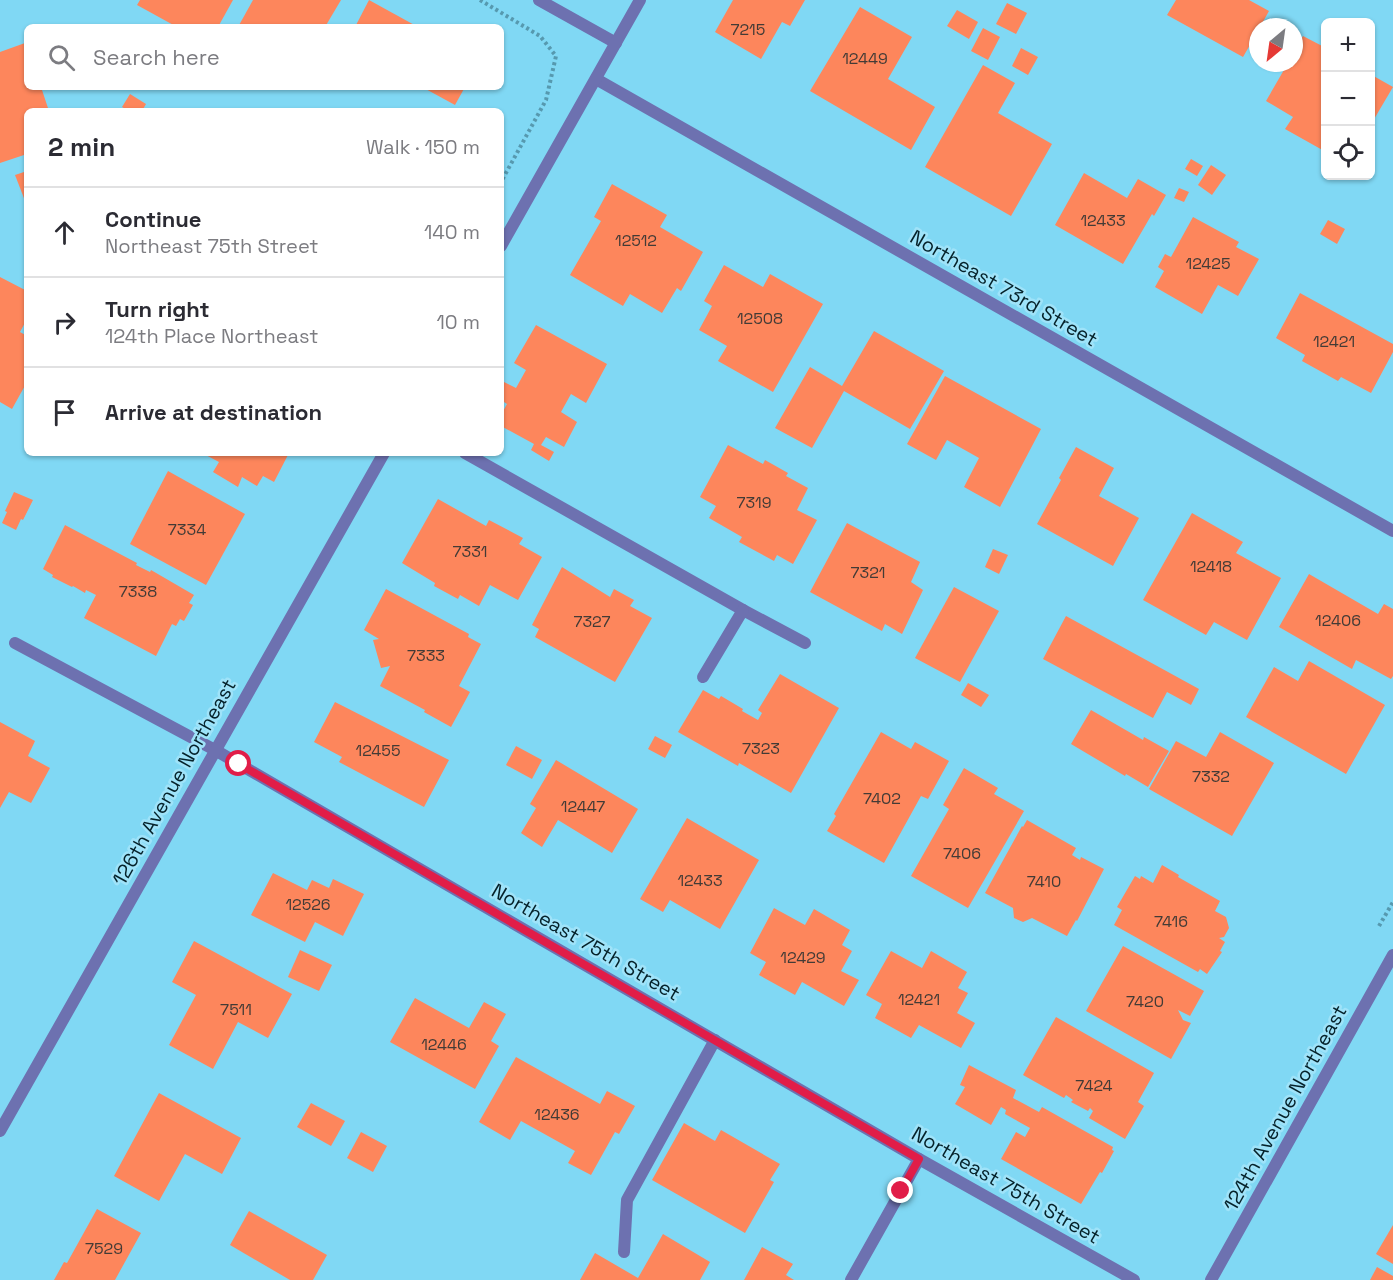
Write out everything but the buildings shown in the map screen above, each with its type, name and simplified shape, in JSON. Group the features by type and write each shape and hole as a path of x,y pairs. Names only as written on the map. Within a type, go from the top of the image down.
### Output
{"street":[{"path":"539,0 616,43"},
{"path":"504,241 640,0"},
{"name":"Northeast 73rd Street","path":"596,79 1393,531"},
{"name":"126th Avenue Northeast","path":"0,1131 382,456"},
{"path":"470,456 743,610 806,643"},
{"path":"703,677 743,610"},
{"name":"Northeast 75th Street","path":"15,643 215,750 919,1159 1134,1280"},
{"name":"124th Avenue Northeast","path":"1211,1280 1393,955"},
{"path":"624,1252 627,1200 715,1040"},
{"path":"852,1280 919,1159"}],"path":[{"path":"480,0 540,36 556,56 546,100 504,177"},
{"path":"1379,926 1393,902"}],"route":[{"path":"239,764 919,1159 901,1191"}]}
